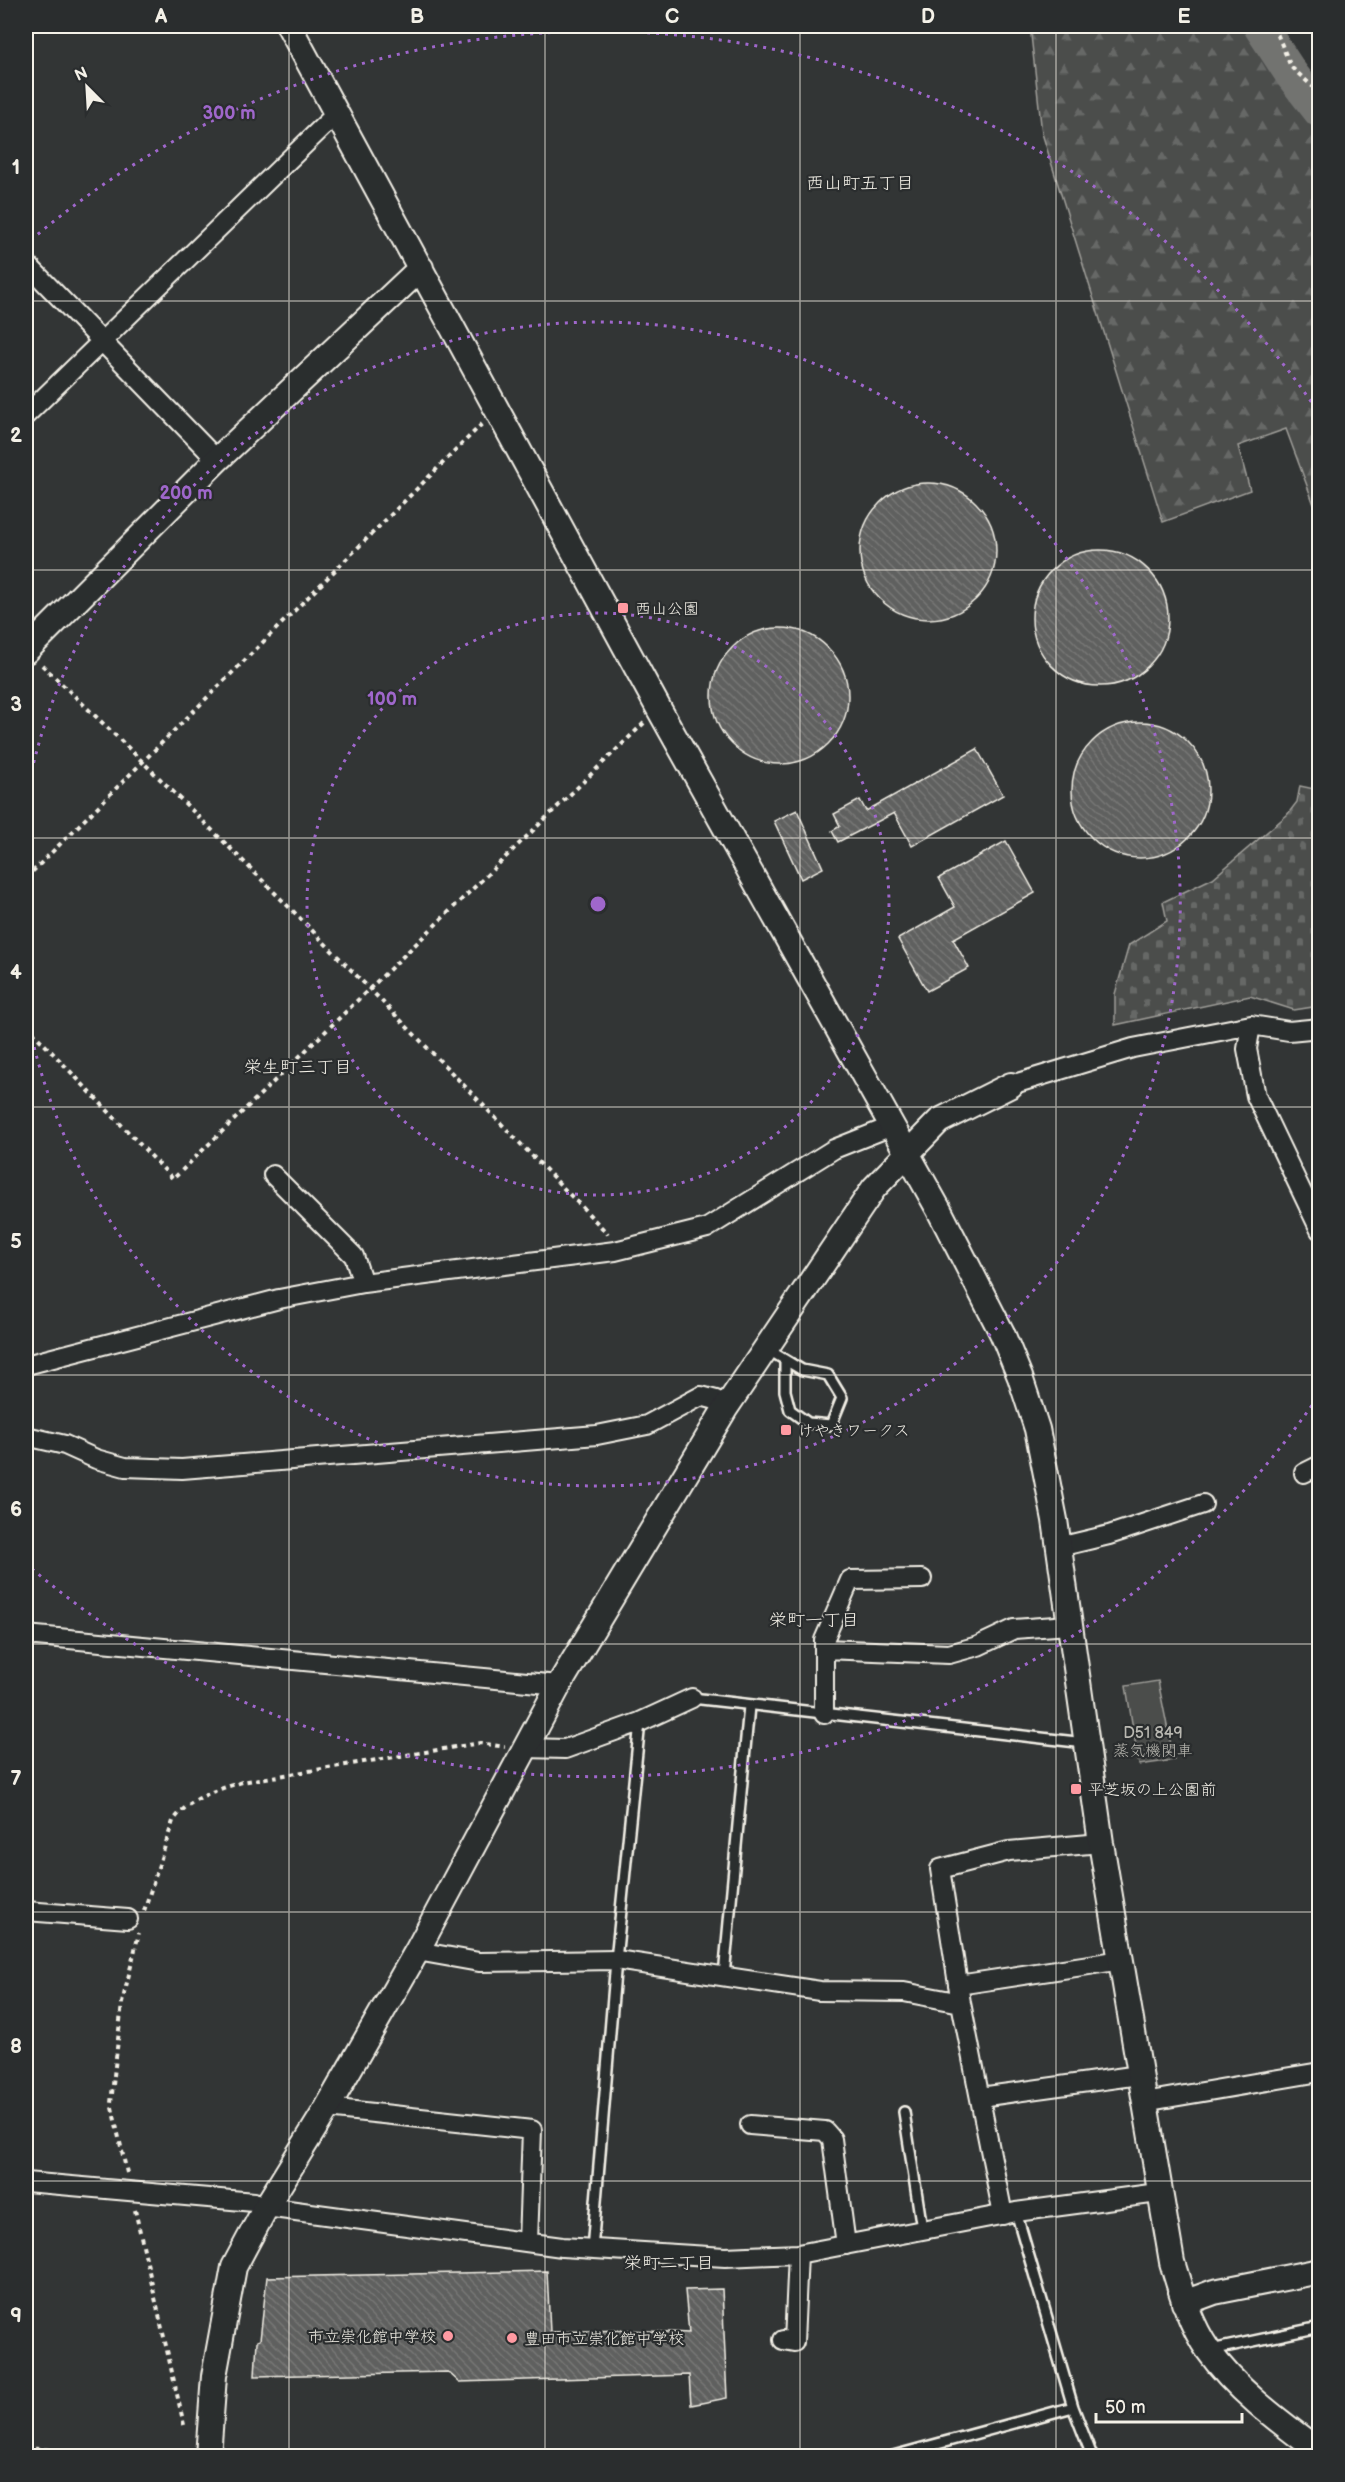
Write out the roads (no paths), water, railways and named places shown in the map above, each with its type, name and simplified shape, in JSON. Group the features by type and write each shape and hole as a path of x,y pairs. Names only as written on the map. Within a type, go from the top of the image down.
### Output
{"street":[{"path":"289,26 338,112 659,709 939,1210 1002,1333 1020,1377 1037,1429 1059,1547 1101,1843 1122,1960 1158,2193 1172,2262 1184,2303 1208,2351 1243,2390 1320,2452"},
{"path":"26,416 338,112"},
{"path":"26,263 217,460"},
{"path":"26,650 217,460 421,268"},
{"path":"1251,1025 1247,1049 1256,1096 1320,1230"},
{"path":"208,2457 213,2376 234,2267 266,2207 327,2108 417,1951 520,1748 725,1409 776,1354 874,1188 939,1121 1011,1085 1133,1048 1251,1025 1289,1031 1320,1028"},
{"path":"26,1365 279,1299 363,1283 615,1251 707,1228 834,1149 892,1126"},
{"path":"273,1175 354,1256 363,1283"},
{"path":"26,1436 65,1445 96,1459 125,1467 182,1469 597,1435 648,1425 701,1396 716,1400 725,1409"},
{"path":"1059,1547 1109,1535 1203,1504"},
{"path":"824,1714 824,1640 850,1580 922,1579"},
{"path":"824,1649 949,1654 978,1646 1014,1629 1069,1625"},
{"path":"26,1635 559,1685"},
{"path":"520,1748 565,1749 640,1722 692,1698"},
{"path":"1009,2213 980,2097 961,2003 940,1869 1009,1851 1101,1843"},
{"path":"26,1911 137,1921"},
{"path":"417,1951 479,1962 616,1960 820,1991 904,1992 961,2003"},
{"path":"958,1985 1122,1960"},
{"path":"1144,2102 1320,2072"},
{"path":"980,2097 1139,2075"},
{"path":"327,2108 532,2130 528,2242"},
{"path":"750,2125 825,2131 832,2139 846,2245"},
{"path":"26,2182 254,2202 266,2207 592,2250 725,2257 798,2254 1009,2213 1158,2193"},
{"path":"783,2340 794,2342 798,2254"},
{"path":"1184,2303 1214,2292 1320,2271"}],"lane":[{"path":"776,1354 802,1370 828,1375 842,1398 831,1425 808,1423 789,1410 776,1354"},
{"path":"692,1698 1087,1743"},
{"path":"724,1976 749,1706"},
{"path":"592,2250 616,1960 640,1722"},
{"path":"904,2112 922,2229"},
{"path":"1009,2213 1072,2407 1092,2457"},
{"path":"1208,2351 1320,2327"},
{"path":"893,2457 1072,2407"}],"waterway":[{"path":"1260,26 1292,75 1320,111"}],"place":[{"name":"西山公園","path":"623,608"},
{"name":"けやきワークス","path":"786,1430"},
{"name":"平芝坂の上公園前","path":"1076,1789"},
{"name":"市立崇化館中学校","path":"448,2336"},
{"name":"豊田市立崇化館中学校","path":"512,2338"}],"district":[{"name":"西山町五丁目","path":"860,183"},
{"name":"栄生町三丁目","path":"298,1067"},
{"name":"栄町一丁目","path":"814,1620"},
{"name":"栄町二丁目","path":"669,2263"}],"park label":[{"name":"D51 849 蒸気機関車","path":"1153,1741"}]}
